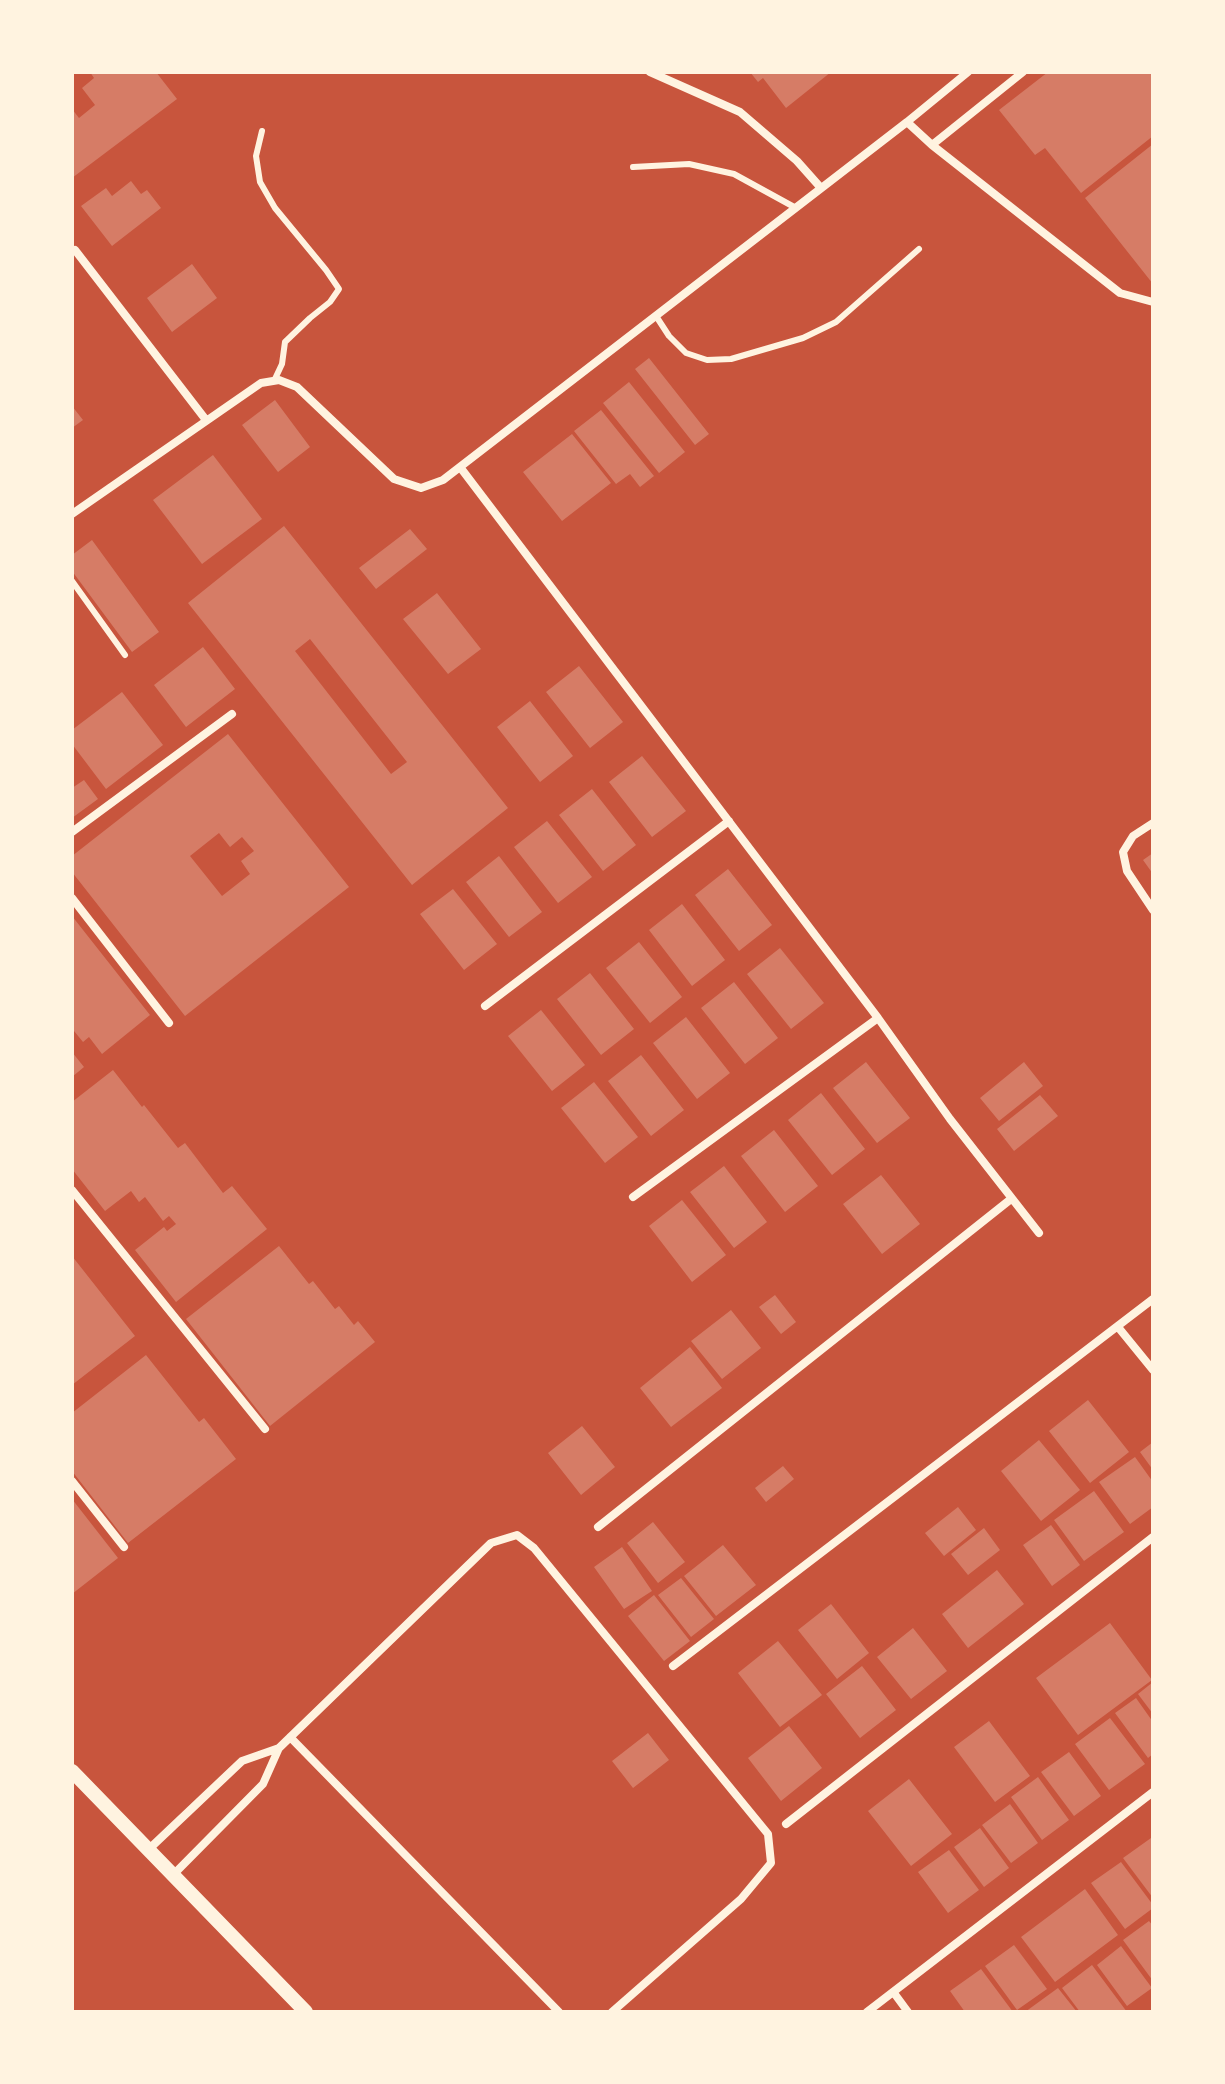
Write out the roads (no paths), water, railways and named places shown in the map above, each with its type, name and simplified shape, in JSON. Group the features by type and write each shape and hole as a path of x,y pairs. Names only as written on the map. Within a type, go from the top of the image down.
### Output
{"street":[{"path":"650,72 740,112 797,161 821,188"},
{"path":"932,145 1023,72"},
{"path":"72,514 261,383 279,380 297,387 394,479 421,488 443,480 907,122 962,74"},
{"path":"907,122 1120,293 1153,302"},
{"path":"75,250 206,420"},
{"path":"460,467 1039,1233"},
{"path":"72,832 232,714"},
{"path":"485,1006 729,821"},
{"path":"1153,823 1133,836 1123,852 1127,871 1153,910"},
{"path":"72,898 169,1023"},
{"path":"633,1197 878,1018"},
{"path":"72,1190 265,1429"},
{"path":"598,1527 1011,1199"},
{"path":"673,1666 1153,1299"},
{"path":"1118,1327 1153,1370"},
{"path":"72,1481 124,1547"},
{"path":"173,1875 263,1784 279,1748 290,1737 491,1543 517,1535 534,1548 768,1834 771,1863 741,1899 612,2012"},
{"path":"786,1824 1153,1537"},
{"path":"290,1737 559,2012"},
{"path":"148,1850 242,1761 279,1748"},
{"path":"72,1771 306,2012"},
{"path":"867,2012 1153,1792"},
{"path":"894,1993 908,2012"}],"lane":[{"path":"262,131 256,156 260,182 275,208 339,289 330,302 285,342 282,364 274,381"},
{"path":"633,167 689,164 734,174 796,208"},
{"path":"656,316 669,336 686,353 707,360 731,359 803,338 836,322 919,249"},
{"path":"72,581 125,655"}]}
